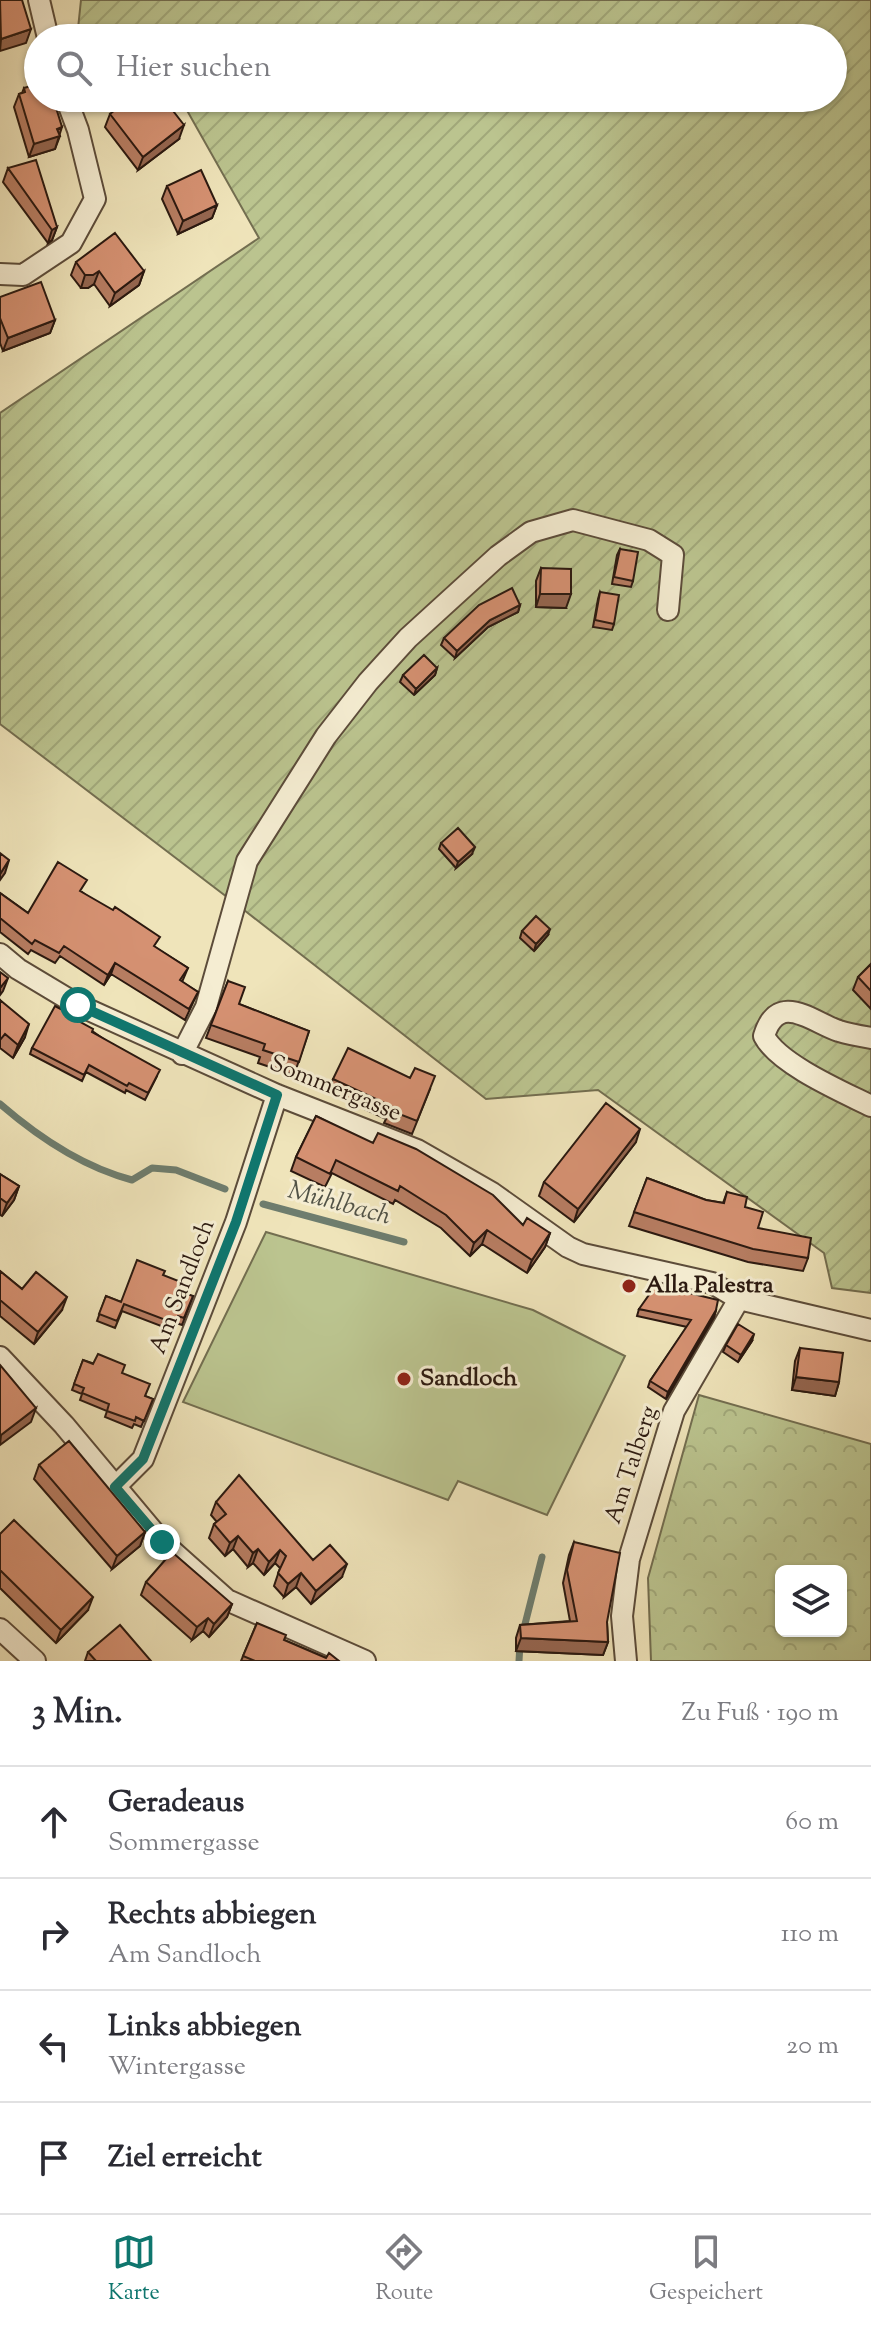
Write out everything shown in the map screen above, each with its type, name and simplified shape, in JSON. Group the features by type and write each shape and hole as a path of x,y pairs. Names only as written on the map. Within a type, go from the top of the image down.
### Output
{"street":[{"path":"39,0 45,24"},
{"path":"0,274 23,275 71,243 95,199 71,112"},
{"path":"182,1054 206,1007 247,861 326,736 368,682 408,638 487,566 531,532 573,520 649,540 673,555 668,610"},
{"name":"Sommergasse","path":"0,954 18,969 78,1005 182,1054 417,1150 492,1193 568,1247 583,1254 712,1283 739,1299 871,1330"},
{"path":"871,1038 837,1031 805,1014 789,1012 776,1016 767,1025 764,1036 769,1045 811,1075 871,1106"},
{"name":"Am Sandloch","path":"115,1487 143,1459 236,1222 277,1095"},
{"name":"Am Talberg","path":"626,1661 622,1616 629,1559 674,1411 739,1299"},
{"path":"0,1357 64,1425 162,1542 227,1600 365,1661"},
{"path":"0,1629 35,1661"}],"green space":[{"path":"81,0 871,0 871,1293 832,1288 824,1253 598,1090 486,1099 0,724 0,413 259,238 188,112 847,112 847,24 78,24"},
{"name":"Sandloch","path":"266,1232 533,1310 625,1356 547,1515 458,1481 448,1500 183,1402"},
{"path":"699,1395 871,1444 871,1661 651,1661 648,1578"}],"building":[{"path":"0,0 22,0 29,24 24,24 24,31 1,39"},
{"path":"24,92 24,111 19,94"},
{"path":"24,112 57,112 62,127 57,129 60,136 34,144"},
{"path":"174,112 184,125 143,157 110,114"},
{"path":"36,160 57,227 52,230 8,168"},
{"path":"201,170 217,205 183,221 167,186"},
{"path":"115,233 144,271 115,293 99,271 85,275 76,262"},
{"path":"41,282 55,320 8,338 0,318 0,297"},
{"path":"620,549 638,552 633,581 614,577"},
{"path":"541,568 571,569 571,594 540,594"},
{"path":"512,588 520,605 490,620 457,651 444,638 479,605"},
{"path":"600,592 619,595 614,624 595,620"},
{"path":"424,655 437,668 416,689 403,675"},
{"path":"458,828 475,847 458,862 441,843"},
{"path":"0,853 9,860 0,874"},
{"path":"58,862 87,880 80,891 113,910 115,907 160,937 154,946 188,968 180,980 198,992 189,1009 115,963 108,975 64,946 59,953 35,940 32,944 0,918 0,893 28,913"},
{"path":"536,916 550,929 536,944 522,931"},
{"path":"871,964 871,991 858,977"},
{"path":"0,972 8,978 0,988"},
{"path":"228,981 245,987 239,1004 309,1031 299,1062 263,1050 265,1044 211,1025"},
{"path":"0,1000 29,1024 18,1045 5,1034 0,1040"},
{"path":"55,1006 76,1017 93,1029 92,1032 160,1070 148,1093 129,1083 127,1086 89,1065 84,1075 32,1048"},
{"path":"348,1048 410,1078 415,1068 435,1076 417,1121 389,1110 391,1106 333,1079"},
{"path":"606,1103 640,1129 578,1209 544,1182"},
{"path":"316,1116 373,1143 378,1133 416,1149 493,1195 523,1225 527,1218 550,1233 532,1260 487,1230 474,1243 446,1215 400,1186 398,1191 336,1160 330,1174 296,1157"},
{"path":"0,1174 19,1186 7,1203 0,1198"},
{"path":"647,1178 706,1200 724,1203 727,1192 747,1197 745,1207 763,1212 758,1228 811,1238 808,1258 753,1249 634,1212"},
{"path":"137,1260 191,1286 187,1294 193,1296 184,1318 178,1316 176,1324 124,1304 117,1321 99,1314 106,1296 121,1302"},
{"path":"0,1271 22,1289 36,1272 67,1297 38,1332 0,1300"},
{"path":"656,1285 718,1300 716,1310 668,1392 650,1381 691,1320 639,1309"},
{"path":"738,1324 754,1334 741,1355 726,1345"},
{"path":"800,1348 843,1353 839,1382 796,1377"},
{"path":"98,1354 125,1365 122,1373 150,1384 145,1396 153,1399 144,1421 107,1411 109,1404 82,1393 84,1388 74,1384 83,1360 93,1364"},
{"path":"0,1365 36,1408 1,1435 0,1434"},
{"path":"69,1441 145,1532 117,1556 39,1465"},
{"path":"239,1475 313,1560 330,1545 347,1564 316,1591 301,1573 288,1584 278,1573 286,1556 280,1550 269,1562 258,1549 253,1553 238,1536 230,1543 214,1524 226,1514 216,1502"},
{"path":"14,1520 93,1597 61,1630 0,1570 0,1534"},
{"path":"574,1542 620,1553 607,1622 608,1642 521,1638 520,1625 577,1621 567,1570"},
{"path":"172,1552 232,1604 214,1624 208,1618 197,1627 146,1582"},
{"path":"257,1623 286,1635 284,1640 326,1658 329,1653 339,1661 255,1661 243,1656"},
{"path":"120,1625 151,1661 96,1661 88,1652"}],"waterway":[{"name":"Mühlbach","path":"0,1104 62,1150 114,1174 132,1180 152,1168 176,1170 225,1189"},
{"name":"Mühlbach","path":"263,1204 404,1242"},
{"name":"Mühlbach","path":"523,1632 542,1557"},
{"name":"Mühlbach","path":"519,1661 520,1644"}],"place":[{"name":"Alla Palestra","path":"629,1286"},
{"name":"Sandloch","path":"404,1379"}],"route":[{"path":"78,1005 277,1095 236,1222 143,1459 115,1487 162,1542"}]}
